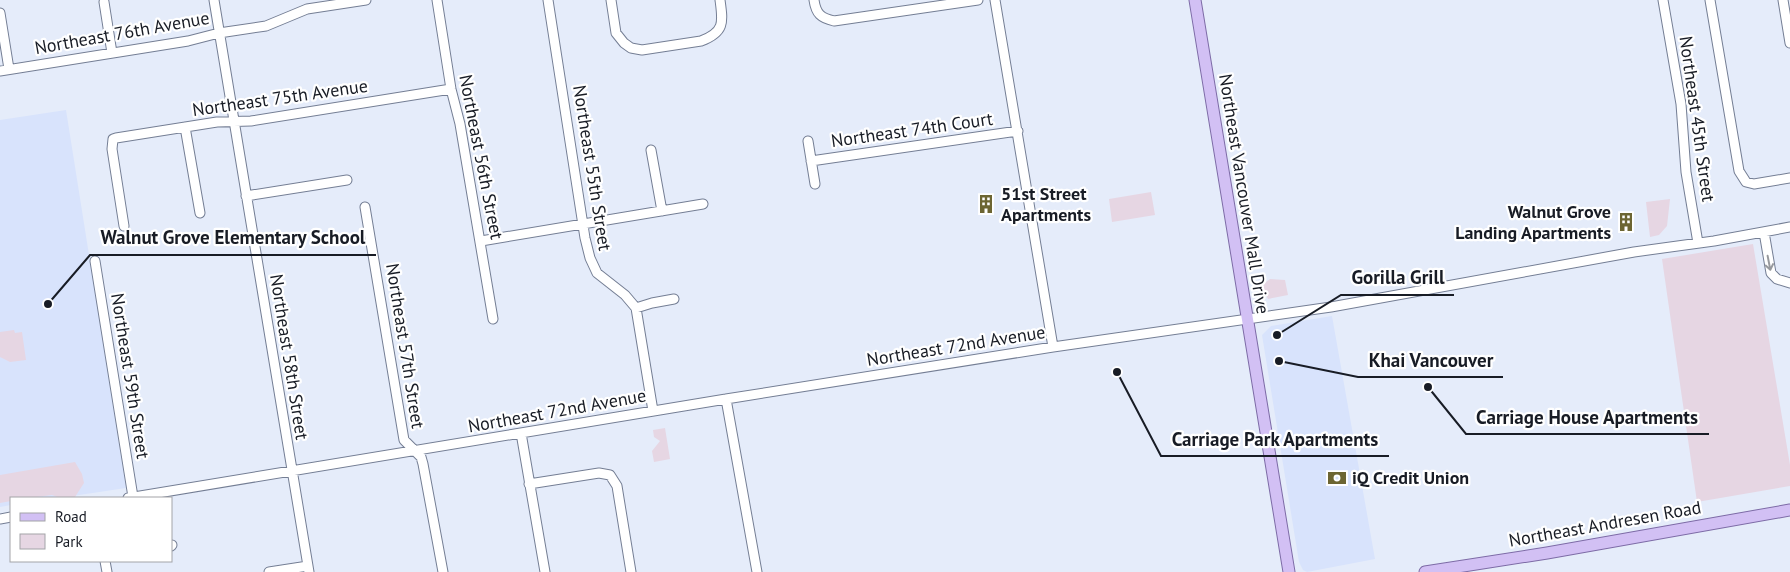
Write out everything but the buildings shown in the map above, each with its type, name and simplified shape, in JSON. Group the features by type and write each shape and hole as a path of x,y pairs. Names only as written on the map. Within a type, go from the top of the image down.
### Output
{"main road":[{"name":"Northeast Vancouver Mall Drive","path":"1194,0 1289,572"},
{"name":"Northeast Andresen Road","path":"1425,572 1547,553 1790,510"}],"street":[{"name":"Northeast 58th Street","path":"214,0 308,569"},
{"name":"Northeast 76th Avenue","path":"5,70 188,41 219,33 266,26 307,9 328,3 366,0"},
{"name":"Northeast 56th Street","path":"436,0 451,89 460,124 481,241 493,319"},
{"name":"Northeast 55th Street","path":"548,0 590,258 597,273 625,295 636,308"},
{"path":"611,0 616,33 624,44 642,50 710,38 720,28 723,20 720,0"},
{"path":"814,0 815,10 822,18 834,21 940,2 978,0"},
{"path":"995,0 1053,347"},
{"name":"Northeast 45th Street","path":"1663,0 1681,104 1686,172 1698,243"},
{"path":"1710,0 1740,171 1746,182 1754,184 1790,178"},
{"path":"1783,0 1790,43"},
{"path":"104,2 112,53"},
{"path":"0,13 5,70"},
{"name":"Northeast 75th Avenue","path":"124,226 112,149 113,139 217,122 251,121 451,89"},
{"path":"185,127 200,213"},
{"name":"Northeast 74th Court","path":"811,161 1018,131"},
{"name":"Northeast 74th Court","path":"808,140 815,184"},
{"path":"651,150 662,211"},
{"path":"246,196 347,180"},
{"path":"481,241 704,204"},
{"name":"Northeast 57th Street","path":"365,207 404,440 421,457 424,464 443,572"},
{"name":"Northeast 72nd Avenue","path":"137,497 726,399 1053,347 1332,307 1634,252 1790,227"},
{"path":"1764,232 1771,273 1778,279 1790,283"},
{"name":"Northeast 59th Street","path":"95,260 131,497"},
{"path":"653,411 636,308 674,299"},
{"path":"726,399 757,572"},
{"path":"521,433 544,572"},
{"path":"530,484 599,473 610,474 617,486 631,572"},
{"path":"269,572 308,569"}],"shaded area":[{"path":"66,110 126,488 66,497 10,497 10,505 0,507 0,120"},
{"path":"1332,316 1375,559 1307,572 1303,570 1299,562 1262,335 1271,326"}],"green space":[{"path":"1151,192 1155,215 1112,222 1109,199"},
{"path":"1670,199 1667,226 1659,235 1650,237 1646,202"},
{"path":"1753,244 1790,465 1790,486 1697,502 1662,259"},
{"path":"1270,279 1285,280 1288,295 1268,299 1261,286"},
{"path":"14,330 15,333 22,332 26,360 10,362 0,357 0,332"},
{"path":"665,428 670,459 654,462 652,451 660,441 654,437 653,430"},
{"path":"75,462 82,474 84,483 75,497 57,497 52,495 10,497 10,501 0,503 0,475"}],"place":[{"name":"51st Street Apartments","path":"986,204"},
{"name":"Walnut Grove Landing Apartments","path":"1626,222"},
{"name":"Walnut Grove Elementary School","path":"48,304"},
{"name":"Gorilla Grill","path":"1277,335"},
{"name":"Khai Vancouver","path":"1279,361"},
{"name":"Carriage Park Apartments","path":"1117,372"},
{"name":"Carriage House Apartments","path":"1428,387"},
{"name":"iQ Credit Union","path":"1337,478"}]}
